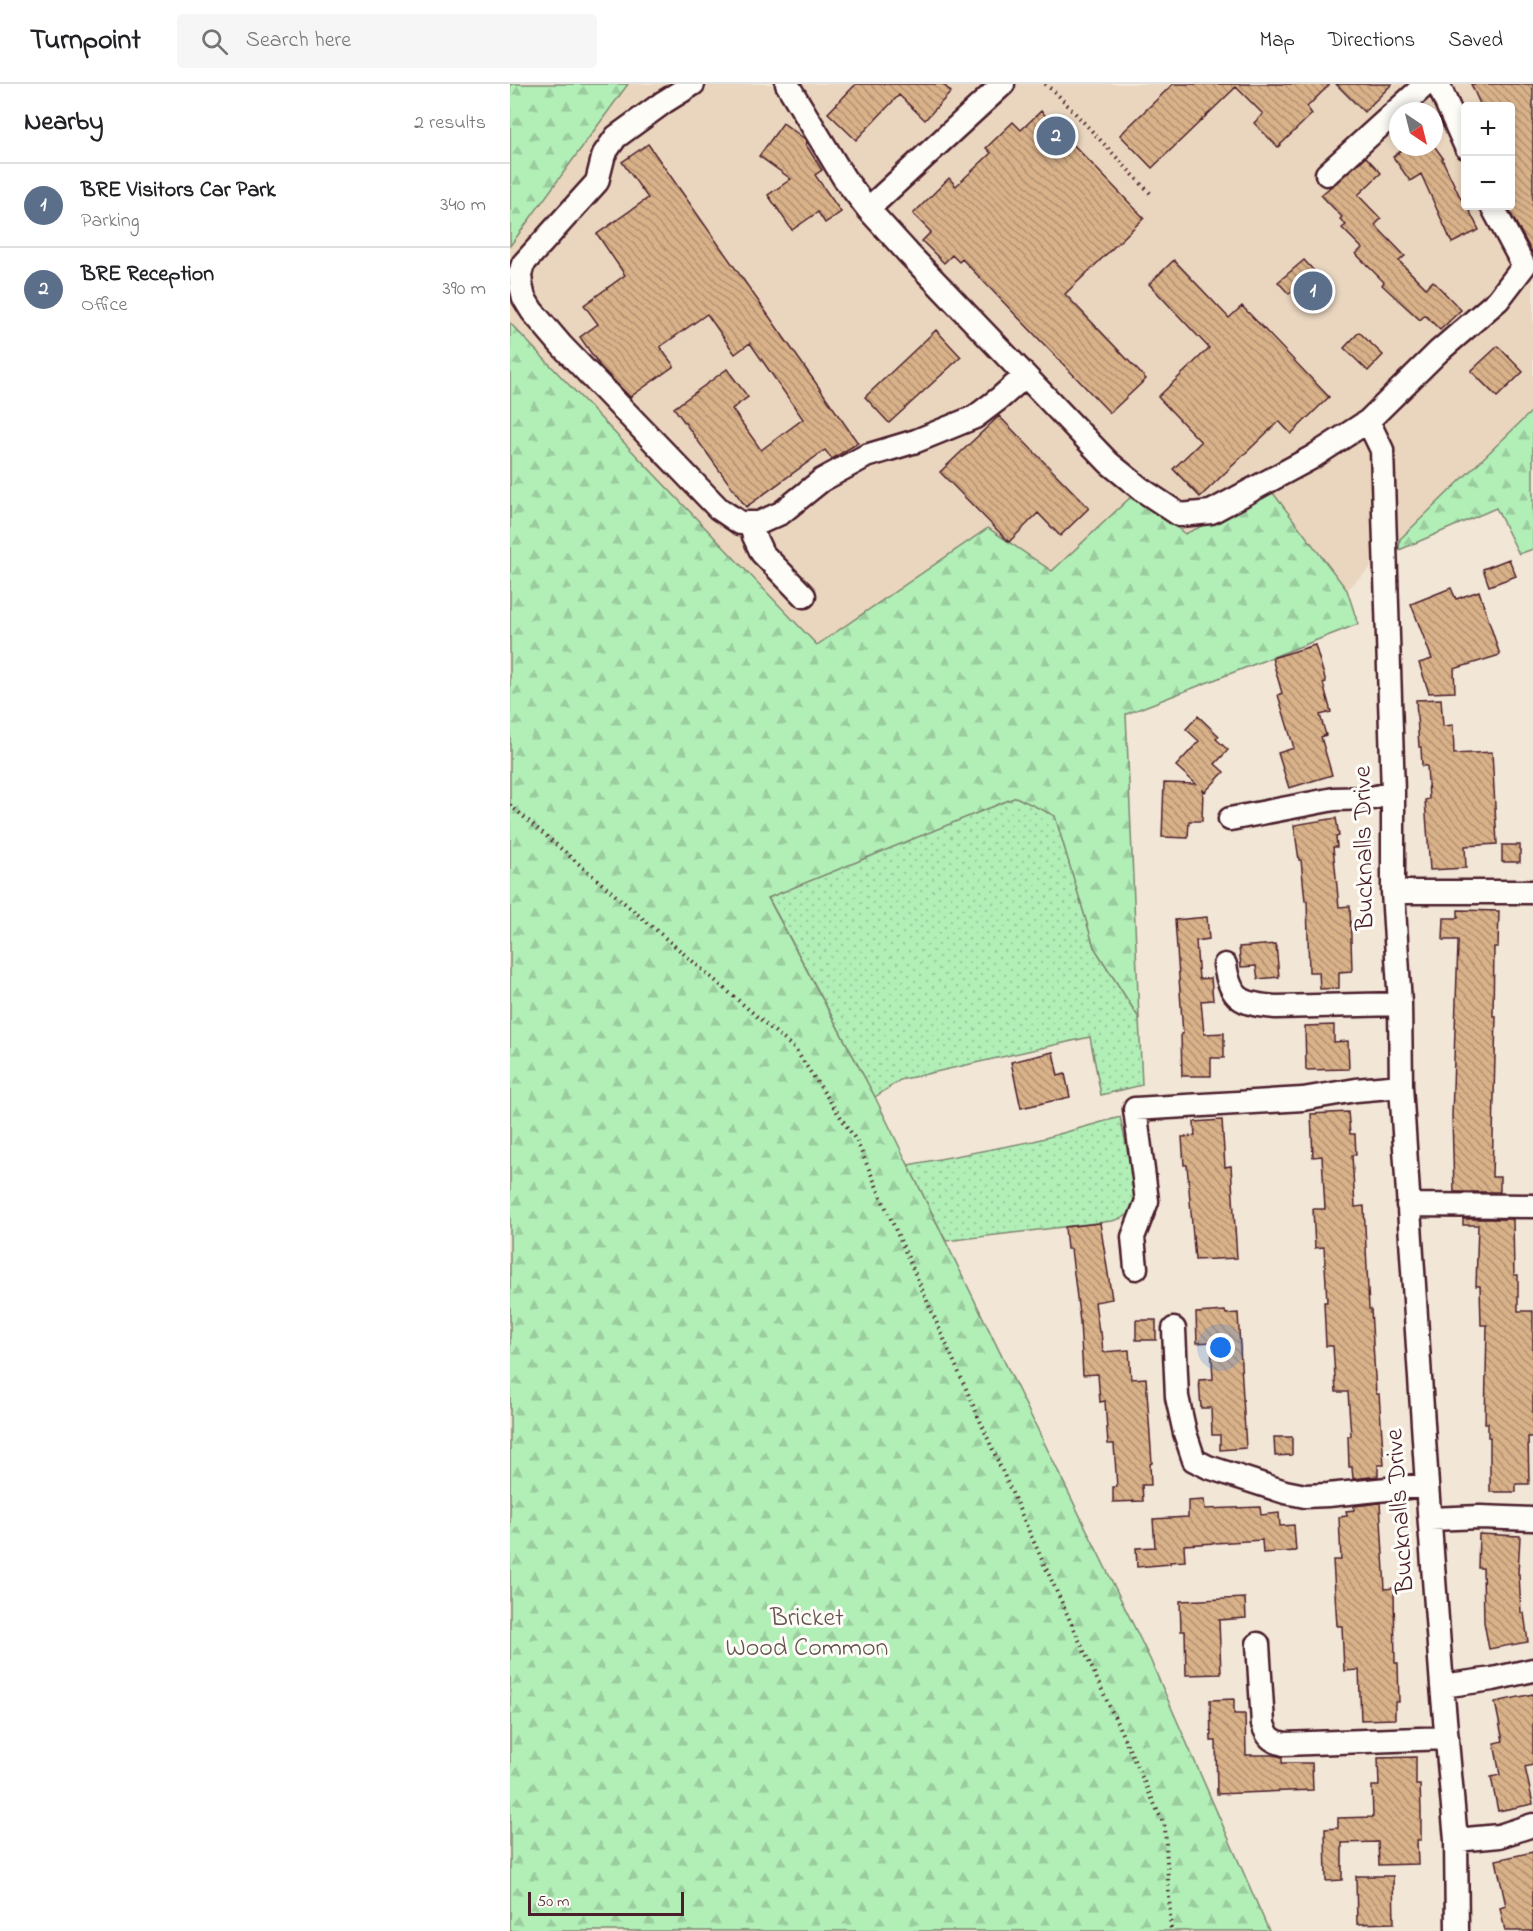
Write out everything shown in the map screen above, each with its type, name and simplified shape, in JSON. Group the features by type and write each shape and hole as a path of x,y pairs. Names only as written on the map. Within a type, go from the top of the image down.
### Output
{"street":[{"path":"693,84 616,137 604,154 597,182 523,264 515,284 561,345 718,508 740,523 759,523 781,513 822,480 866,456 916,441 975,417 1025,376"},
{"path":"787,84 844,178 868,209 908,253 1109,463 1141,489 1180,515 1211,513 1311,458 1368,421 1438,352 1498,300 1528,261 1494,210"},
{"path":"868,209 1003,84"},
{"path":"1327,174 1426,84"},
{"path":"1438,84 1461,136"},
{"name":"Bucknalls Drive","path":"1368,421 1383,450 1401,1086 1427,1485 1456,1840 1457,1931"},
{"path":"751,523 762,554 804,596"},
{"path":"1230,819 1323,801 1372,798 1393,794"},
{"path":"1394,892 1533,892"},
{"path":"1225,965 1228,982 1233,992 1241,999 1258,1005 1276,1007 1400,1004"},
{"path":"1136,1268 1133,1237 1147,1201 1135,1109 1303,1099 1356,1090 1401,1086"},
{"path":"1408,1205 1533,1206"},
{"path":"1174,1329 1178,1397 1185,1433 1194,1460 1208,1467 1305,1496 1427,1485"},
{"path":"1430,1519 1480,1517 1533,1519"},
{"path":"1258,1644 1263,1724 1271,1740 1284,1744 1447,1738"},
{"path":"1442,1686 1533,1670"},
{"path":"1456,1840 1499,1836 1533,1825"}],"path":[{"path":"1045,84 1151,194"},
{"path":"510,804 795,1049 856,1140 1022,1516 1165,1827 1171,1931"}],"shaded area":[{"path":"628,84 1533,84 1533,410 1347,590 1273,493 1185,534 1134,494 1052,571 988,528 817,645 510,323 510,246"}],"green space":[{"path":"510,84 628,84 510,246"},
{"name":"Bricket Wood Common","path":"510,323 817,645 988,528 1052,571 1134,494 1185,534 1273,493 1347,590 1358,624 1126,714 1139,1018 1094,947 1055,816 1016,797 768,898 875,1097 1150,1659 1269,1931 510,1931"},
{"path":"1533,410 1533,549 1519,554 1496,508 1399,550 1400,539"},
{"path":"1016,797 1055,815 1094,947 1139,1018 1142,1085 1101,1095 1090,1037 900,1080 875,1097 768,897"},
{"path":"1120,1117 1138,1198 1130,1214 1112,1221 946,1241 908,1165 1034,1141"}],"building":[{"path":"856,84 943,84 951,92 925,120 899,95 856,140 828,113"},
{"path":"1173,84 1330,84 1307,107 1312,114 1278,147 1254,123 1263,114 1236,87 1152,168 1120,135"},
{"path":"1336,84 1392,84 1364,112"},
{"path":"1471,84 1533,84 1533,254 1510,212 1510,210 1515,210 1515,102 1479,102"},
{"path":"1041,111 1144,218 1065,294 1146,379 1110,413 962,259 959,262 952,255 944,263 922,241 931,232 913,214 949,178 956,186 991,153 986,148 1013,122 1021,130"},
{"path":"783,123 805,139 806,145 822,170 815,175 841,212 825,223 818,212 792,230 768,195 791,179 759,156"},
{"path":"648,144 858,443 832,459 825,450 746,507 674,408 727,369 748,397 732,409 761,450 803,419 750,343 735,354 707,314 660,347 674,366 630,397 600,366 580,337 598,324 584,305 625,275 597,234 648,198 622,162"},
{"path":"1442,156 1461,199 1461,210 1469,210 1479,230 1452,243 1421,174 1410,181 1393,157"},
{"path":"1366,157 1381,173 1358,195 1381,219 1375,225 1405,256 1399,261 1426,288 1433,281 1461,310 1440,330 1425,315 1420,320 1382,285 1384,282 1356,254 1362,248 1342,228 1346,225 1340,219 1342,217 1321,195"},
{"path":"1174,260 1229,318 1242,306 1329,397 1291,434 1279,421 1200,497 1173,469 1201,442 1158,397 1209,348 1149,284"},
{"path":"1304,260 1314,271 1289,294 1278,282"},
{"path":"936,330 961,357 889,423 865,397"},
{"path":"1359,332 1383,355 1368,371 1344,348"},
{"path":"1498,346 1523,372 1497,397 1471,371"},
{"path":"999,416 1089,508 1060,536 1038,513 1009,542 940,472"},
{"path":"1509,559 1516,576 1489,586 1483,569"},
{"path":"1451,588 1456,599 1479,591 1500,655 1454,669 1455,692 1429,693 1419,663 1432,659 1411,604"},
{"path":"1315,645 1326,682 1323,683 1331,712 1320,715 1326,735 1321,737 1332,775 1289,788 1278,753 1294,748 1278,695 1282,693 1272,658"},
{"path":"1441,699 1443,726 1453,725 1454,754 1492,752 1497,844 1465,846 1466,868 1430,870 1425,800 1429,799 1427,766 1422,766 1416,700"},
{"path":"1198,716 1219,736 1216,739 1228,750 1215,764 1224,772 1205,792 1203,790 1202,821 1189,821 1188,838 1162,837 1164,783 1196,784 1176,766 1199,741 1186,729"},
{"path":"1336,818 1339,836 1336,837 1337,847 1333,847 1339,907 1350,906 1352,971 1339,972 1339,988 1320,989 1319,972 1309,972 1307,901 1305,901 1301,860 1299,860 1294,825"},
{"path":"1502,845 1520,845 1520,862 1502,862"},
{"path":"1458,910 1499,911 1498,947 1494,947 1493,1016 1496,1016 1492,1177 1500,1177 1500,1192 1454,1192 1452,1116 1458,940 1443,940 1444,918 1458,918"},
{"path":"1207,917 1209,939 1196,941 1199,979 1211,978 1213,1000 1201,1001 1204,1034 1224,1033 1224,1058 1211,1058 1211,1076 1182,1076 1181,1034 1183,1034 1175,920"},
{"path":"1276,944 1279,977 1258,979 1256,966 1241,967 1239,947"},
{"path":"1334,1025 1334,1042 1348,1041 1349,1069 1306,1070 1305,1026"},
{"path":"1053,1052 1058,1076 1065,1074 1070,1097 1021,1108 1011,1062"},
{"path":"1348,1112 1350,1134 1355,1134 1356,1155 1352,1155 1355,1207 1364,1206 1369,1309 1371,1309 1376,1394 1379,1394 1384,1465 1378,1465 1378,1476 1353,1479 1352,1467 1349,1467 1348,1436 1351,1436 1348,1392 1336,1392 1333,1346 1326,1346 1324,1302 1327,1302 1324,1247 1315,1248 1313,1209 1325,1209 1322,1156 1313,1157 1311,1114"},
{"path":"1222,1120 1225,1167 1231,1166 1237,1258 1195,1260 1187,1165 1184,1165 1182,1137 1195,1136 1194,1122"},
{"path":"1463,1219 1513,1219 1514,1275 1518,1275 1518,1311 1533,1311 1533,1437 1528,1437 1529,1484 1516,1484 1516,1492 1490,1492 1490,1437 1488,1437 1488,1423 1485,1423 1487,1325 1481,1325 1480,1286 1476,1286 1478,1225 1463,1225"},
{"path":"1100,1223 1112,1299 1095,1302 1103,1352 1129,1350 1131,1379 1146,1378 1152,1463 1150,1464 1151,1485 1142,1485 1143,1501 1113,1502 1113,1487 1117,1487 1114,1444 1108,1444 1105,1401 1100,1402 1098,1374 1083,1375 1080,1322 1071,1249 1067,1249 1065,1227"},
{"path":"1225,1311 1226,1314 1238,1313 1246,1448 1220,1450 1220,1435 1212,1435 1211,1408 1201,1408 1199,1380 1213,1379 1211,1342 1197,1343 1196,1313"},
{"path":"1136,1320 1156,1320 1156,1340 1136,1340"},
{"path":"1274,1437 1292,1437 1292,1455 1275,1456"},
{"path":"1204,1500 1205,1509 1260,1507 1261,1515 1279,1513 1280,1526 1294,1525 1296,1551 1263,1553 1262,1540 1184,1545 1185,1561 1137,1567 1136,1548 1155,1547 1153,1519 1188,1517 1188,1501"},
{"path":"1380,1503 1385,1589 1394,1588 1395,1663 1398,1663 1399,1702 1395,1702 1395,1719 1361,1720 1359,1670 1344,1671 1342,1626 1337,1626 1333,1560 1341,1560 1339,1517 1347,1516 1346,1511 1354,1510 1354,1506"},
{"path":"1479,1534 1520,1536 1518,1574 1521,1613 1524,1613 1528,1642 1489,1649 1484,1622 1483,1568 1478,1568"},
{"path":"1245,1598 1246,1618 1219,1620 1221,1674 1186,1675 1185,1631 1181,1631 1180,1601"},
{"path":"1533,1694 1533,1765 1525,1767 1533,1804 1498,1811 1491,1777 1500,1775 1494,1743 1503,1741 1495,1702"},
{"path":"1234,1699 1234,1714 1245,1714 1246,1755 1282,1757 1282,1763 1312,1763 1313,1790 1217,1794 1216,1741 1211,1741 1210,1700"},
{"path":"1416,1757 1416,1785 1420,1785 1421,1810 1421,1840 1417,1840 1418,1864 1379,1865 1378,1842 1342,1843 1342,1880 1326,1881 1325,1829 1338,1828 1338,1818 1373,1817 1372,1786 1379,1786 1378,1758"},
{"path":"1533,1852 1533,1931 1505,1931 1500,1908 1506,1906 1496,1860"},
{"path":"1356,1876 1393,1876 1394,1923 1357,1924"}],"place":[{"name":"BRE Reception","path":"1056,136"},
{"name":"BRE Visitors Car Park","path":"1313,291"}]}
